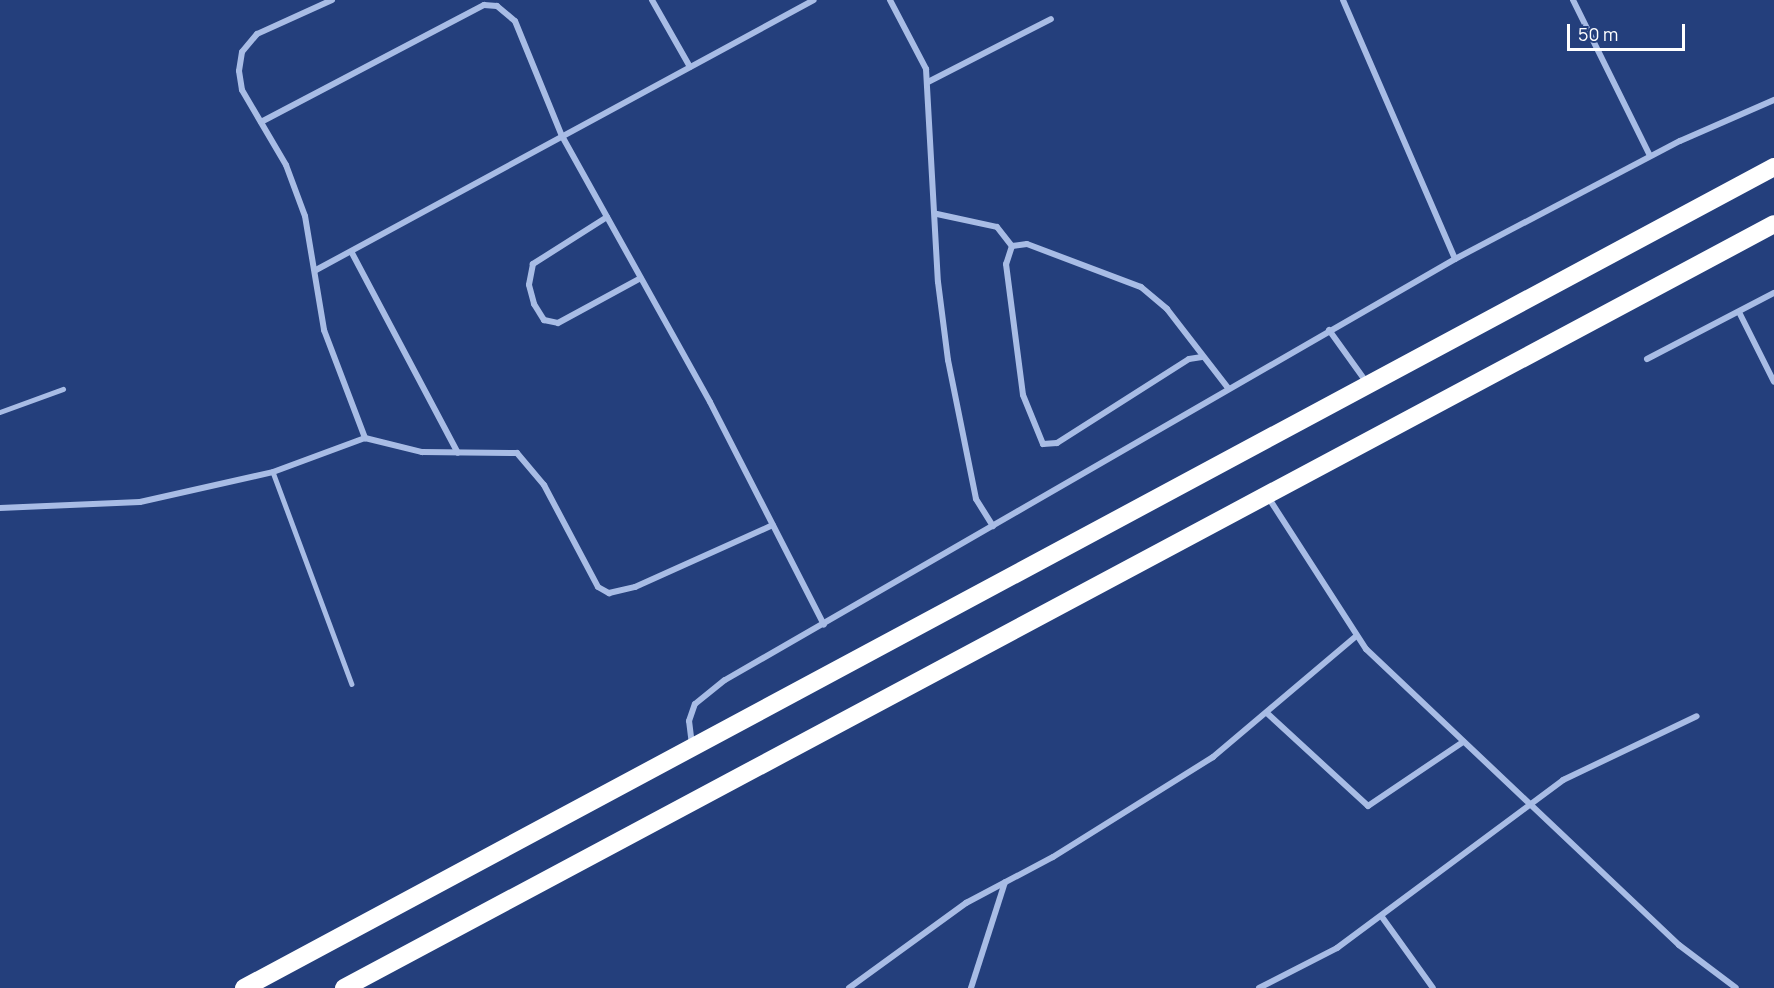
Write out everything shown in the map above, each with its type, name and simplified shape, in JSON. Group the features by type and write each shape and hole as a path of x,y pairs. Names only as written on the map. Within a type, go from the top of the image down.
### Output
{"highway":[{"path":"244,988 692,746 1370,387 1774,167"},
{"path":"344,988 1268,497 1774,224"}],"street":[{"path":"332,0 257,33 242,52 242,90 261,122 302,206 316,270 324,330 365,438"},
{"path":"652,0 690,67"},
{"path":"316,270 352,253 814,0"},
{"path":"890,0 928,82 937,214 938,282 948,360 976,499 993,526"},
{"path":"1343,0 1455,259"},
{"path":"1573,0 1650,156"},
{"path":"261,122 484,5 497,6 515,21 562,136 641,278 824,625"},
{"path":"928,82 1051,19"},
{"path":"692,746 688,721 695,704 724,680 824,625 1228,388 1455,259 1650,156 1774,100"},
{"path":"937,214 997,227 1012,246"},
{"path":"607,218 534,264 529,285 534,304 544,320 558,323 641,278"},
{"path":"1012,246 1027,244 1141,287 1167,309 1228,388"},
{"path":"1012,246 1006,264 1023,395 1043,444 1057,443 1189,359 1202,357"},
{"path":"352,253 458,453"},
{"path":"1647,359 1774,293"},
{"path":"1739,312 1774,382"},
{"path":"1329,330 1370,387"},
{"path":"0,508 140,502 273,472 365,438 396,449 458,453 517,453 531,464 598,587 609,593 646,583 773,525"},
{"path":"1268,497 1355,637 1526,803 1679,945 1736,988"},
{"path":"849,988 921,933 1213,757 1268,714 1355,637"},
{"path":"1268,714 1368,806 1463,742"},
{"path":"1259,988 1338,948 1382,917 1526,803 1619,751 1697,716"},
{"path":"971,988 1005,882"},
{"path":"1382,917 1433,988"}],"lane":[{"path":"0,412 63,389"},
{"path":"273,472 352,684"}]}
